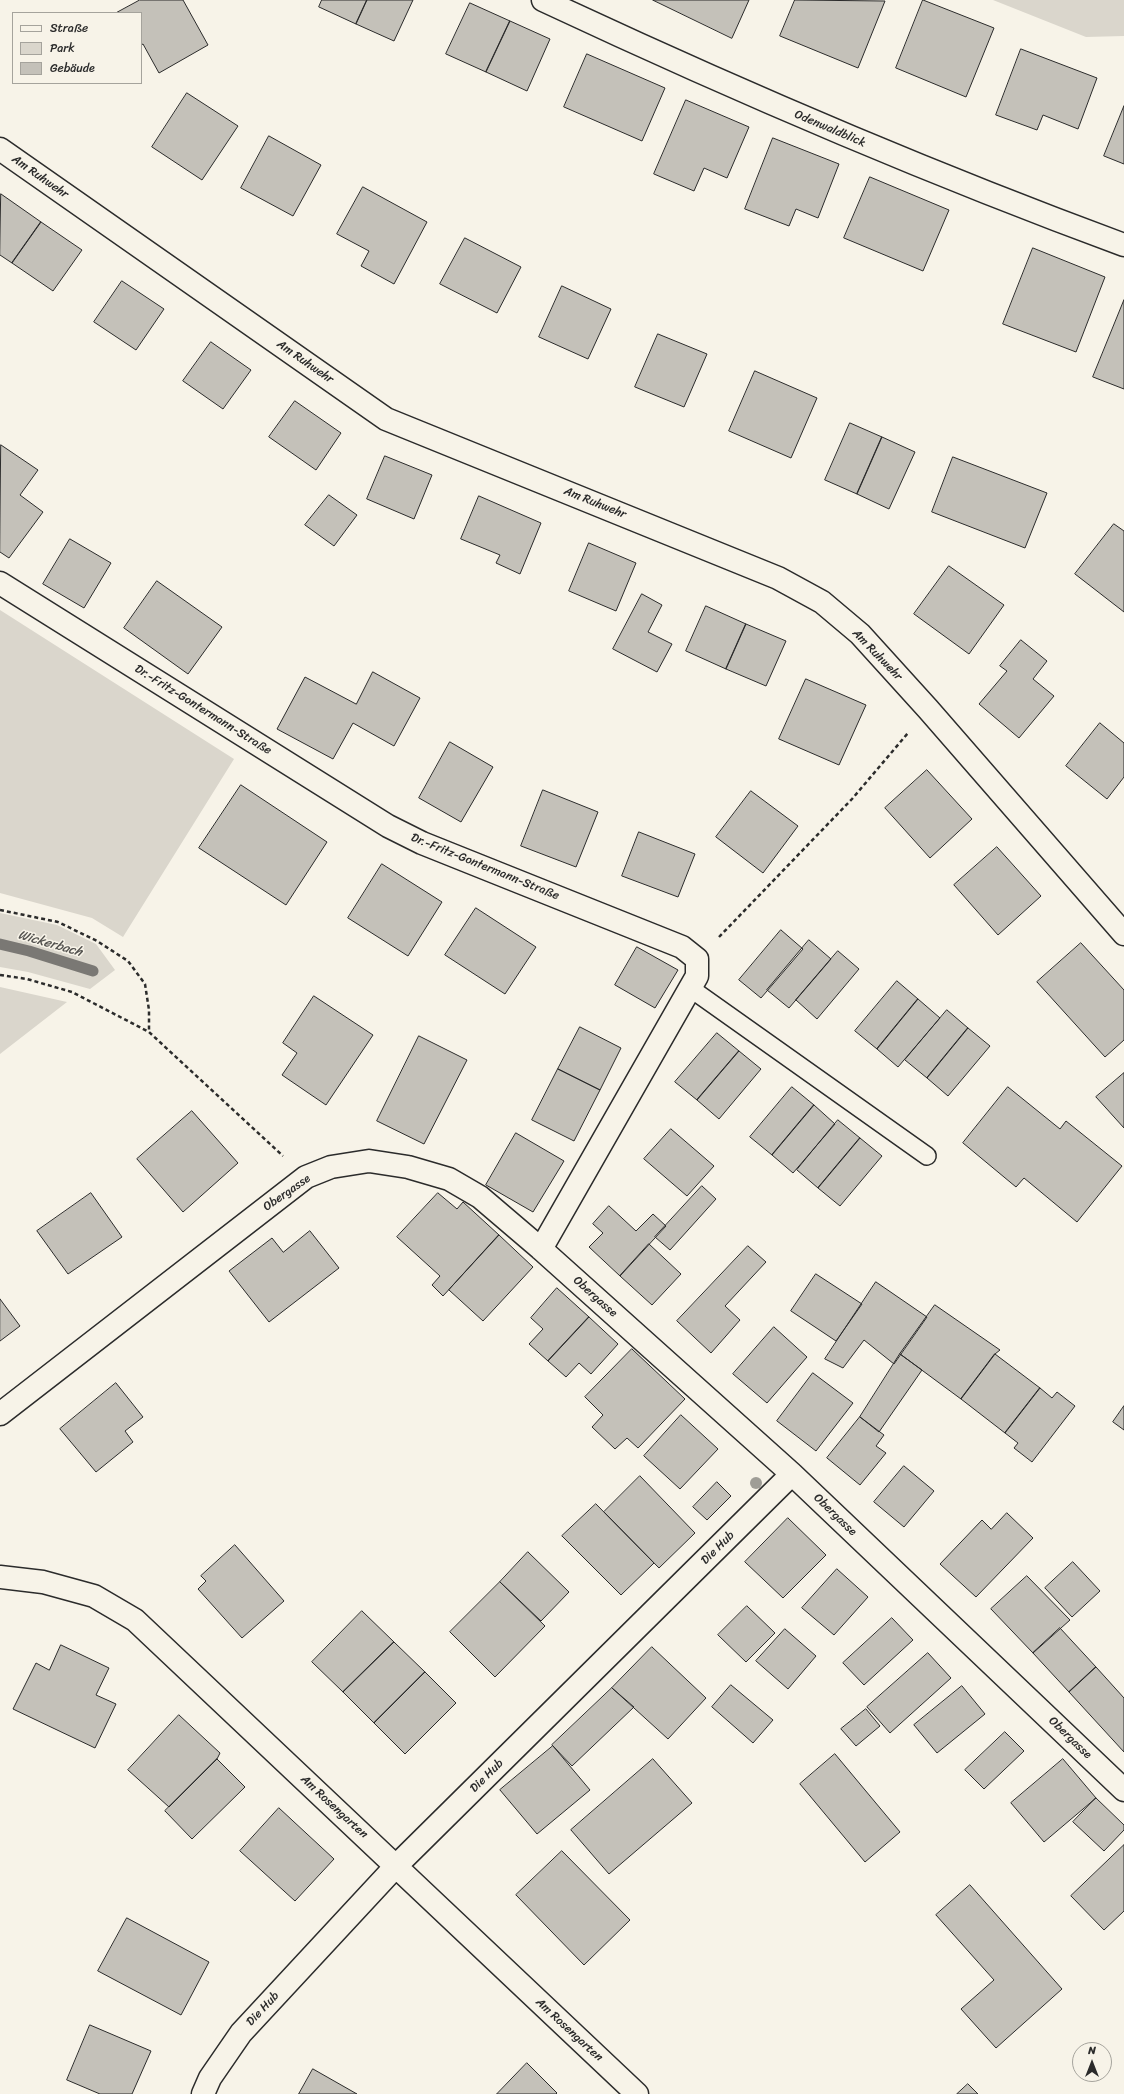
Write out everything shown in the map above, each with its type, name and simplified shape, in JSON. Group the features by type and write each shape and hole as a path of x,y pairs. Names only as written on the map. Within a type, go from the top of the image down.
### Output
{"street":[{"name":"Odenwaldblick","path":"542,0 664,57 843,135 1044,215 1124,245"},
{"name":"Am Ruhwehr","path":"0,149 386,419 778,578 822,602 860,634 928,709 1124,934"},
{"name":"Dr.-Fritz-Gontermann-Straße","path":"0,583 388,826 422,843 682,947 697,959"},
{"path":"541,1249 697,976 697,959"},
{"name":"Obergasse","path":"0,1414 306,1177 331,1167 369,1161 408,1167 449,1179 480,1197 541,1249 792,1474 1123,1786"},
{"name":"Die Hub","path":"203,2094 210,2078 242,2033 396,1866 792,1474"},
{"name":"Am Rosengarten","path":"0,1577 43,1582 94,1596 135,1620 637,2094"}],"lane":[{"path":"690,988 927,1156"}],"path":[{"path":"697,959 852,799 928,709"},
{"path":"0,910 58,922 97,942 128,961 145,984 149,1010 149,1032"},
{"path":"0,975 27,979 72,992 149,1032 306,1177"}],"green space":[{"path":"993,0 1124,0 1124,36 1086,37"},
{"path":"0,610 234,759 123,937 92,918 0,893"},
{"path":"0,913 57,925 96,944 115,970 90,989 28,972 0,967"},
{"path":"0,987 67,1002 0,1054"}],"building":[{"path":"140,0 183,0 208,45 159,73 142,44 142,12 118,12"},
{"path":"322,0 367,0 356,24 319,7"},
{"path":"367,0 413,0 394,41 356,24"},
{"path":"653,0 749,0 732,38"},
{"path":"795,0 885,1 858,68 780,36"},
{"path":"923,0 994,28 966,97 896,68"},
{"path":"470,3 510,21 486,72 446,54"},
{"path":"510,21 550,39 527,91 486,72"},
{"path":"1021,49 1097,78 1078,129 1043,115 1037,130 996,115"},
{"path":"587,54 665,88 642,141 564,107"},
{"path":"187,93 238,126 202,180 152,147"},
{"path":"686,100 749,127 727,178 704,168 694,191 654,174"},
{"path":"1124,106 1124,164 1104,156"},
{"path":"269,136 321,165 293,216 241,188"},
{"path":"773,138 839,164 818,218 796,209 789,226 745,209"},
{"path":"870,177 949,210 923,271 844,238"},
{"path":"363,187 427,222 394,284 361,266 369,251 337,234"},
{"path":"1,194 41,222 12,263 0,255"},
{"path":"41,222 82,250 53,291 12,263"},
{"path":"465,238 521,267 497,313 440,284"},
{"path":"1033,248 1105,277 1076,352 1003,324"},
{"path":"122,281 164,309 136,350 94,322"},
{"path":"562,286 611,309 588,359 539,337"},
{"path":"1124,300 1124,389 1093,377"},
{"path":"658,334 707,354 684,407 635,387"},
{"path":"211,342 251,370 223,409 183,381"},
{"path":"755,371 817,398 791,458 729,431"},
{"path":"295,401 341,433 316,470 269,437"},
{"path":"850,423 882,437 857,494 825,480"},
{"path":"882,437 915,452 889,509 857,494"},
{"path":"1,445 38,470 20,495 43,512 9,558 0,552"},
{"path":"385,456 432,475 414,519 367,499"},
{"path":"953,457 1047,493 1025,548 932,512"},
{"path":"329,495 357,515 334,546 305,525"},
{"path":"479,496 541,523 520,574 496,563 500,555 461,539"},
{"path":"1114,524 1124,531 1124,612 1075,574"},
{"path":"70,539 111,563 84,608 43,584"},
{"path":"589,543 636,563 616,611 569,591"},
{"path":"949,566 1004,605 969,654 914,614"},
{"path":"157,581 222,627 188,674 124,628"},
{"path":"642,594 662,605 648,632 672,644 657,672 613,649"},
{"path":"706,606 746,624 726,669 686,651"},
{"path":"746,624 786,641 766,686 726,669"},
{"path":"1021,640 1047,661 1033,679 1054,696 1019,738 979,704 1007,671 1000,666"},
{"path":"373,672 420,698 394,746 353,723 333,759 277,729 305,677 356,704"},
{"path":"806,679 866,705 839,765 779,739"},
{"path":"1100,723 1124,743 1124,777 1107,799 1066,766"},
{"path":"450,742 493,767 461,822 419,798"},
{"path":"927,770 972,819 930,858 885,808"},
{"path":"241,785 327,842 286,905 199,848"},
{"path":"543,790 598,812 576,867 521,846"},
{"path":"751,791 798,826 763,873 716,837"},
{"path":"639,832 695,854 678,897 622,876"},
{"path":"997,847 1041,896 998,935 954,885"},
{"path":"382,864 442,902 408,956 348,918"},
{"path":"476,908 536,947 505,994 445,955"},
{"path":"781,930 803,949 761,998 739,980"},
{"path":"809,940 831,959 789,1008 767,990"},
{"path":"1081,943 1124,990 1124,1040 1105,1057 1037,982"},
{"path":"637,947 678,970 655,1008 615,985"},
{"path":"838,951 859,969 817,1019 796,1000"},
{"path":"897,981 918,999 877,1049 855,1031"},
{"path":"314,996 373,1035 326,1105 282,1075 297,1053 283,1043"},
{"path":"918,999 940,1018 898,1067 877,1049"},
{"path":"947,1010 968,1028 927,1078 905,1060"},
{"path":"580,1027 621,1048 600,1090 558,1069"},
{"path":"968,1028 990,1046 948,1096 927,1078"},
{"path":"717,1033 739,1051 697,1100 675,1082"},
{"path":"419,1036 467,1060 424,1144 377,1121"},
{"path":"739,1051 761,1069 719,1119 697,1100"},
{"path":"558,1069 600,1090 574,1141 532,1120"},
{"path":"1124,1073 1124,1128 1096,1097"},
{"path":"792,1087 814,1105 772,1155 750,1137"},
{"path":"1008,1087 1060,1129 1066,1121 1122,1166 1077,1222 1024,1178 1016,1187 963,1143"},
{"path":"814,1105 835,1124 793,1173 772,1155"},
{"path":"192,1111 238,1163 183,1212 137,1159"},
{"path":"838,1120 860,1138 818,1188 797,1170"},
{"path":"671,1129 714,1166 687,1196 644,1159"},
{"path":"516,1133 564,1161 533,1212 486,1185"},
{"path":"860,1138 882,1156 840,1206 818,1188"},
{"path":"702,1186 716,1199 670,1250 655,1237"},
{"path":"91,1193 122,1237 68,1274 37,1231"},
{"path":"438,1193 457,1209 463,1202 499,1235 443,1296 432,1285 440,1276 397,1237"},
{"path":"609,1206 636,1231 653,1214 666,1226 620,1276 589,1247 603,1233 593,1224"},
{"path":"310,1231 339,1268 269,1322 229,1271 272,1238 283,1252"},
{"path":"499,1235 533,1267 483,1321 449,1290"},
{"path":"649,1244 681,1274 652,1305 620,1276"},
{"path":"748,1246 766,1262 725,1306 740,1320 711,1353 677,1321"},
{"path":"816,1274 862,1304 836,1341 791,1311"},
{"path":"876,1282 927,1317 894,1364 864,1340 843,1368 825,1359"},
{"path":"557,1288 589,1317 548,1361 529,1344 543,1329 531,1318"},
{"path":"0,1299 20,1326 0,1341"},
{"path":"935,1305 1000,1350 995,1354 961,1399 900,1354"},
{"path":"589,1317 618,1344 591,1374 579,1363 566,1377 548,1361"},
{"path":"774,1327 807,1357 767,1403 733,1374"},
{"path":"632,1349 685,1399 638,1448 627,1438 615,1449 592,1427 603,1415 585,1397"},
{"path":"900,1354 922,1370 879,1432 860,1417"},
{"path":"995,1354 1040,1388 1005,1433 961,1399"},
{"path":"813,1373 853,1403 816,1451 777,1421"},
{"path":"116,1383 143,1417 125,1431 133,1442 96,1472 60,1429"},
{"path":"1040,1388 1052,1398 1057,1392 1075,1406 1032,1462 1014,1448 1018,1443 1005,1433"},
{"path":"1124,1406 1124,1430 1113,1422"},
{"path":"681,1415 718,1449 680,1489 644,1456"},
{"path":"860,1417 884,1435 876,1446 886,1453 860,1485 827,1458"},
{"path":"904,1466 934,1491 904,1527 874,1502"},
{"path":"640,1476 695,1533 659,1568 604,1512"},
{"path":"717,1482 731,1496 707,1520 693,1507"},
{"path":"596,1504 654,1563 621,1595 562,1536"},
{"path":"1007,1513 1033,1538 976,1597 940,1564 982,1520 991,1529"},
{"path":"788,1518 826,1555 783,1598 745,1562"},
{"path":"235,1545 284,1601 242,1638 198,1589 206,1581 201,1576"},
{"path":"528,1552 569,1592 541,1621 500,1582"},
{"path":"1073,1562 1100,1591 1072,1617 1045,1588"},
{"path":"837,1569 868,1597 834,1635 802,1608"},
{"path":"1027,1576 1070,1620 1033,1653 991,1609"},
{"path":"500,1582 545,1626 495,1677 450,1632"},
{"path":"747,1606 775,1633 746,1662 718,1635"},
{"path":"362,1611 394,1642 343,1692 312,1662"},
{"path":"892,1618 913,1640 864,1685 843,1663"},
{"path":"1060,1628 1096,1667 1069,1692 1033,1653"},
{"path":"785,1629 816,1656 788,1689 756,1661"},
{"path":"394,1642 425,1672 374,1723 343,1692"},
{"path":"61,1645 109,1668 96,1695 116,1704 95,1748 13,1709 36,1663 49,1670"},
{"path":"652,1647 706,1698 668,1739 612,1688"},
{"path":"928,1653 951,1678 890,1733 867,1707"},
{"path":"1096,1667 1124,1698 1124,1752 1069,1692"},
{"path":"425,1672 456,1703 405,1754 374,1723"},
{"path":"731,1685 773,1720 753,1743 712,1707"},
{"path":"962,1686 985,1714 937,1753 914,1725"},
{"path":"612,1688 634,1707 572,1766 552,1745"},
{"path":"866,1709 880,1726 856,1746 841,1729"},
{"path":"179,1715 220,1753 217,1759 169,1807 128,1770"},
{"path":"1005,1732 1024,1751 984,1789 965,1770"},
{"path":"553,1746 590,1790 537,1834 500,1790"},
{"path":"835,1754 900,1832 865,1862 800,1784"},
{"path":"217,1759 245,1787 192,1839 165,1811"},
{"path":"653,1759 692,1803 609,1874 571,1830"},
{"path":"1063,1759 1096,1798 1044,1842 1011,1803"},
{"path":"1096,1798 1124,1825 1124,1830 1104,1851 1073,1822"},
{"path":"279,1808 334,1859 295,1901 240,1851"},
{"path":"1124,1845 1124,1911 1104,1930 1071,1896"},
{"path":"562,1851 630,1920 584,1965 516,1895"},
{"path":"970,1885 1062,1989 996,2048 961,2009 994,1980 936,1915"},
{"path":"127,1918 209,1962 181,2015 98,1971"},
{"path":"90,2025 151,2051 132,2094 100,2094 67,2080"},
{"path":"527,2063 557,2093 497,2094"},
{"path":"313,2069 357,2094 299,2094"},
{"path":"968,2084 978,2094 957,2094"}],"waterway":[{"name":"Wickerbach","path":"0,944 29,951 93,971"}]}
